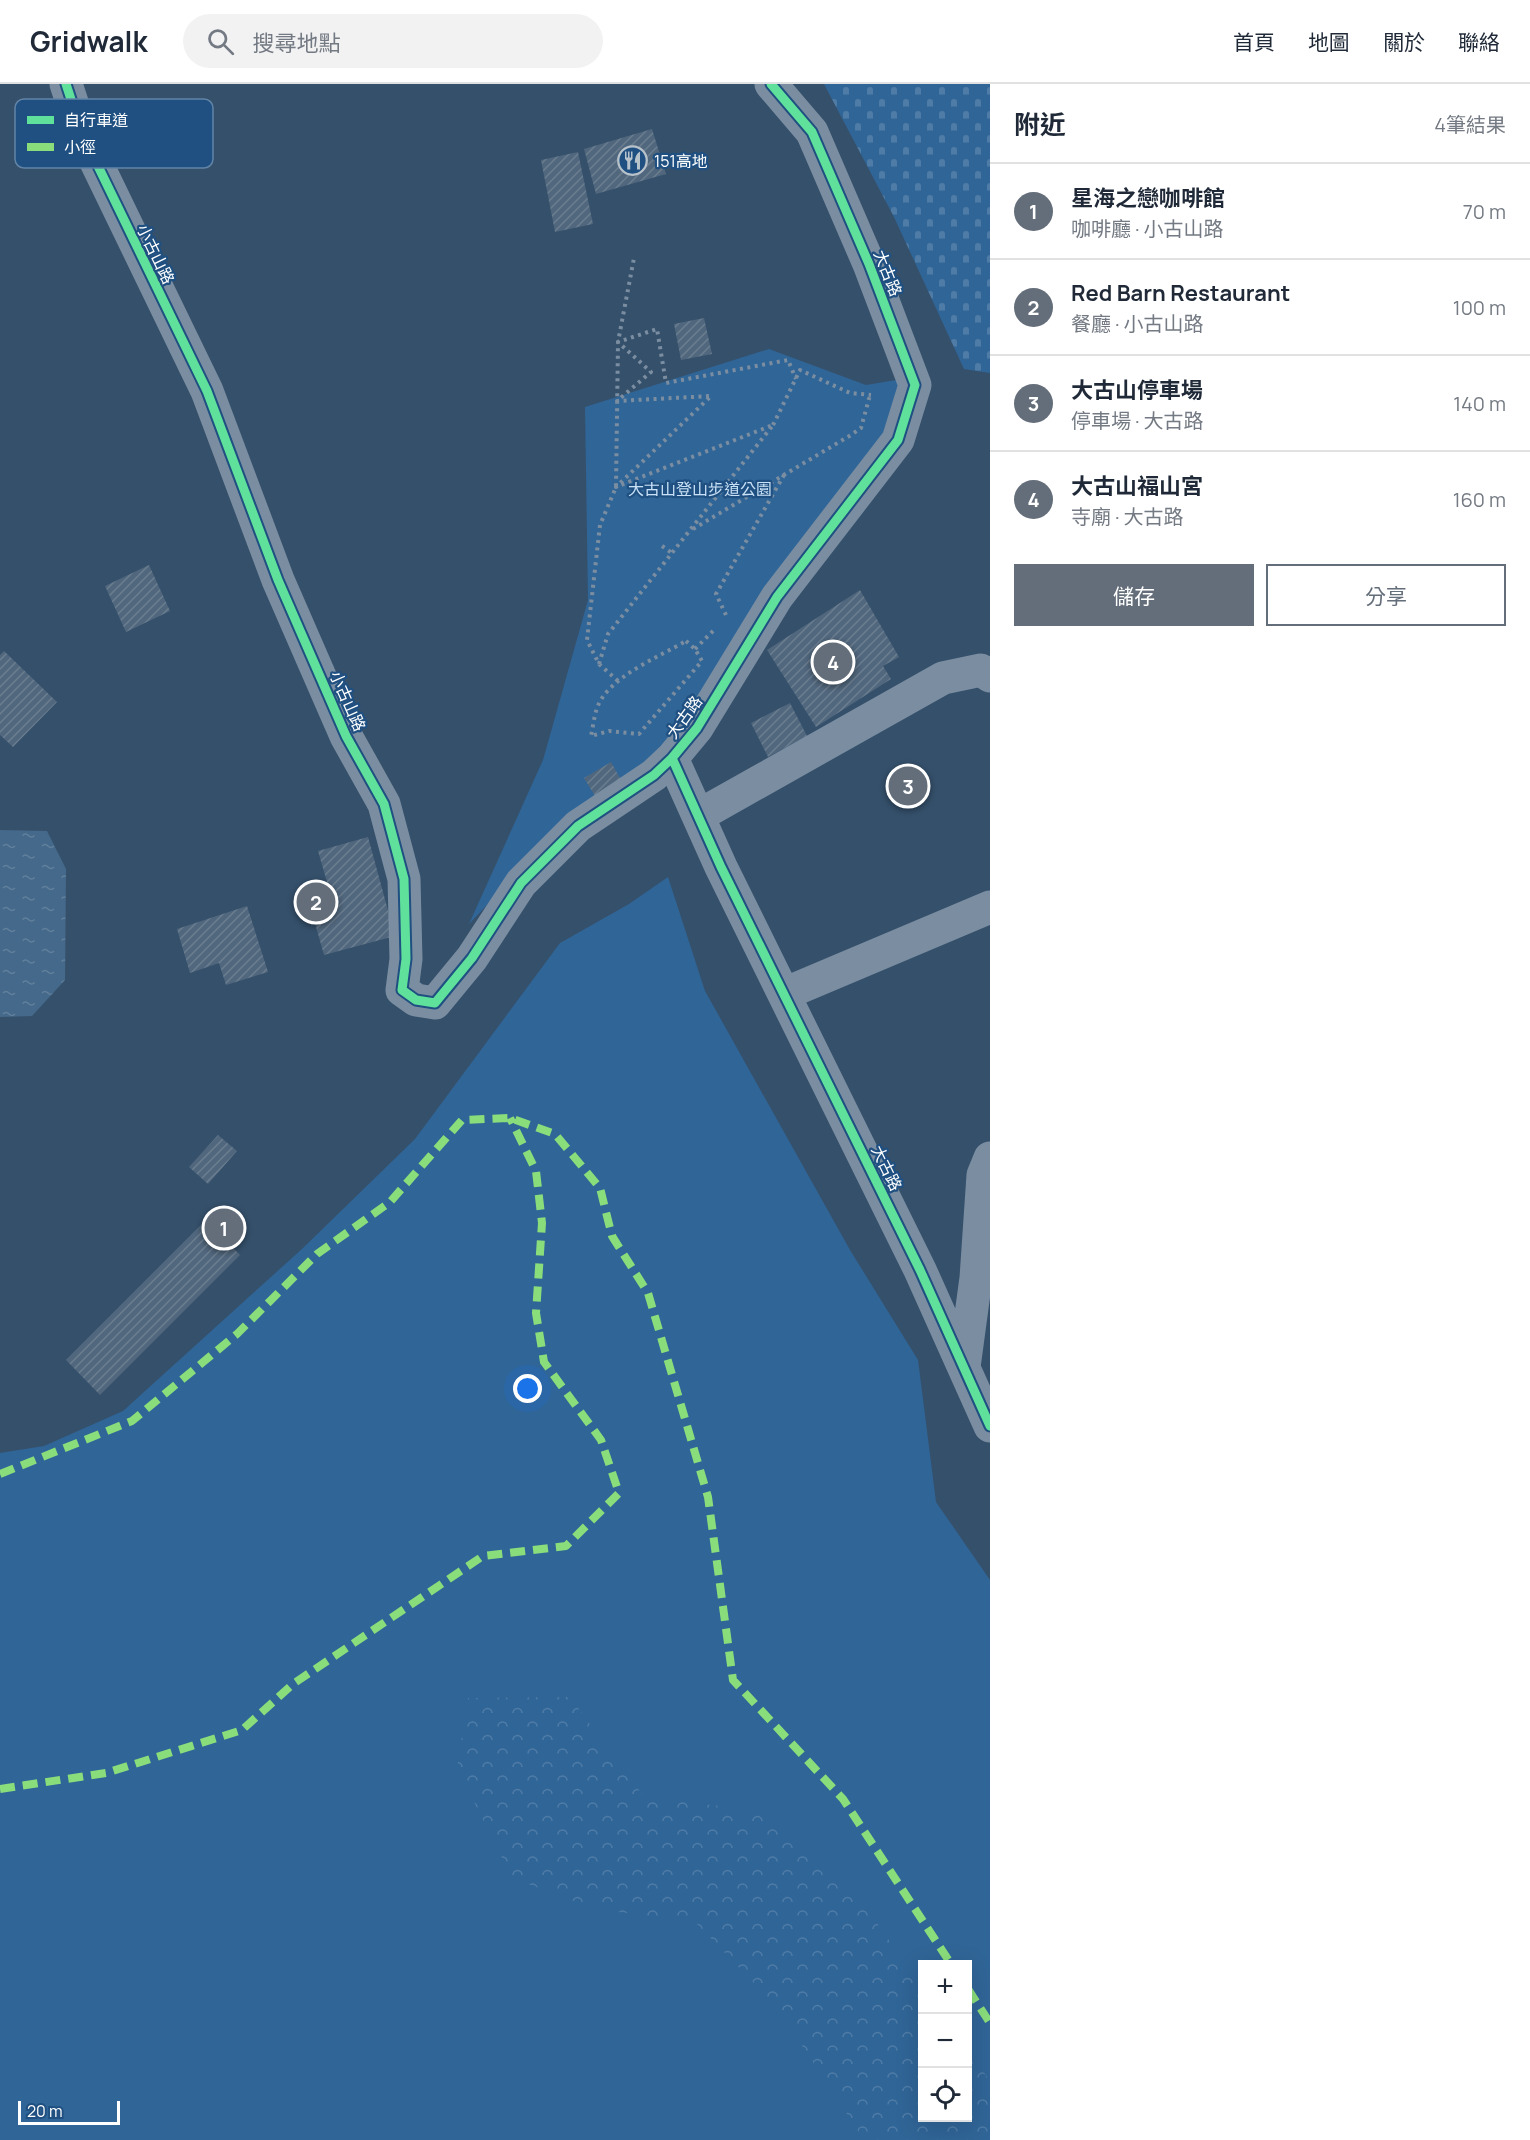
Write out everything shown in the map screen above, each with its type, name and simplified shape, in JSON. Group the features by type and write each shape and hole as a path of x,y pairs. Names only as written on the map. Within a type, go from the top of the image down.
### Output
{"street":[{"name":"小古山路","path":"66,84 71,99"},
{"name":"大古路","path":"771,84 812,132 869,264 915,385 898,440 777,597 697,728 672,758 784,994 920,1270 990,1426"},
{"name":"小古山路","path":"99,168 207,391 278,580 342,725 384,804 404,879 405,959 402,990 416,1000 435,1003 472,958 520,883 578,826 654,775 672,758"},
{"path":"698,816 943,678 981,670 990,676"},
{"path":"784,994 990,907"},
{"path":"964,1367 976,1278 983,1175 990,1158"}],"path":[{"path":"618,681 599,664 587,640 600,525 616,487 618,342 634,258"},
{"path":"618,342 657,329 666,383 788,360 796,379"},
{"path":"617,401 651,372 618,342"},
{"path":"599,664 608,634 689,531 773,425 800,370 850,393 870,395 861,428 689,531"},
{"path":"616,487 711,396 617,401"},
{"path":"616,487 773,425"},
{"path":"727,617 716,594 784,474"},
{"path":"662,546 672,553"},
{"path":"686,641 696,650 702,661 639,734 609,731 591,736 597,707 607,690 618,681 686,641"}],"green space":[{"path":"824,84 990,84 990,373 964,369 894,217"},
{"name":"大古山登山步道公園","path":"769,349 866,385 902,379 886,440 667,750 577,811 469,924 543,760 588,600 585,407"},
{"path":"668,877 705,991 850,1250 918,1360 936,1502 990,1580 990,2140 0,2140 0,1453 44,1446 123,1411 303,1248 415,1139 560,943 629,904"},
{"path":"570,1697 644,1797 753,1810 872,1916 918,1981 918,2122 972,2122 972,2056 990,2081 990,2140 864,2140 776,2006 695,1922 595,1909 512,1878 457,1768 468,1698"}],"water":[{"path":"0,830 47,831 66,869 65,980 32,1016 0,1017"}],"building":[{"path":"652,129 666,174 596,194 584,149"},
{"path":"578,152 593,224 555,232 541,160"},
{"path":"704,318 712,354 681,360 674,324"},
{"path":"149,565 170,611 126,632 105,586"},
{"path":"860,590 899,657 883,666 891,679 816,727 767,650"},
{"path":"4,651 57,702 13,747 0,735 0,655"},
{"path":"790,703 807,736 768,757 751,723"},
{"path":"611,762 621,780 595,796 584,778"},
{"path":"368,837 395,936 324,955 307,895 329,889 318,851"},
{"path":"247,906 268,972 226,985 219,963 190,973 177,929"},
{"path":"218,1135 237,1151 208,1184 189,1167"},
{"path":"206,1220 240,1255 100,1395 66,1360"}],"marked path":[{"path":"0,1474 132,1421 237,1334 317,1254 390,1202 462,1120 510,1118 555,1134 600,1188 612,1236 648,1293 708,1497 733,1680 843,1799 948,1960"},
{"path":"0,1789 106,1773 242,1730 293,1684 483,1556 566,1546 619,1493 601,1440 544,1362 536,1313 542,1223 536,1171 510,1118"},
{"path":"972,1995 990,2023"}],"cycle path":[{"path":"66,84 71,99"},
{"path":"771,84 812,132 869,264 915,385 898,440 777,597 697,728 672,758 721,867 920,1270 990,1426"},
{"path":"99,168 207,391 278,580 346,736 384,804 404,879 406,959 402,990 416,1000 435,1003 472,958 521,883 578,826 654,775 672,758"}],"place":[{"name":"151高地","path":"633,161"},
{"name":"大古山福山宮","path":"833,662"},
{"name":"大古山停車場","path":"908,786"},
{"name":"Red Barn Restaurant","path":"316,902"},
{"name":"星海之戀咖啡館","path":"224,1228"}]}
